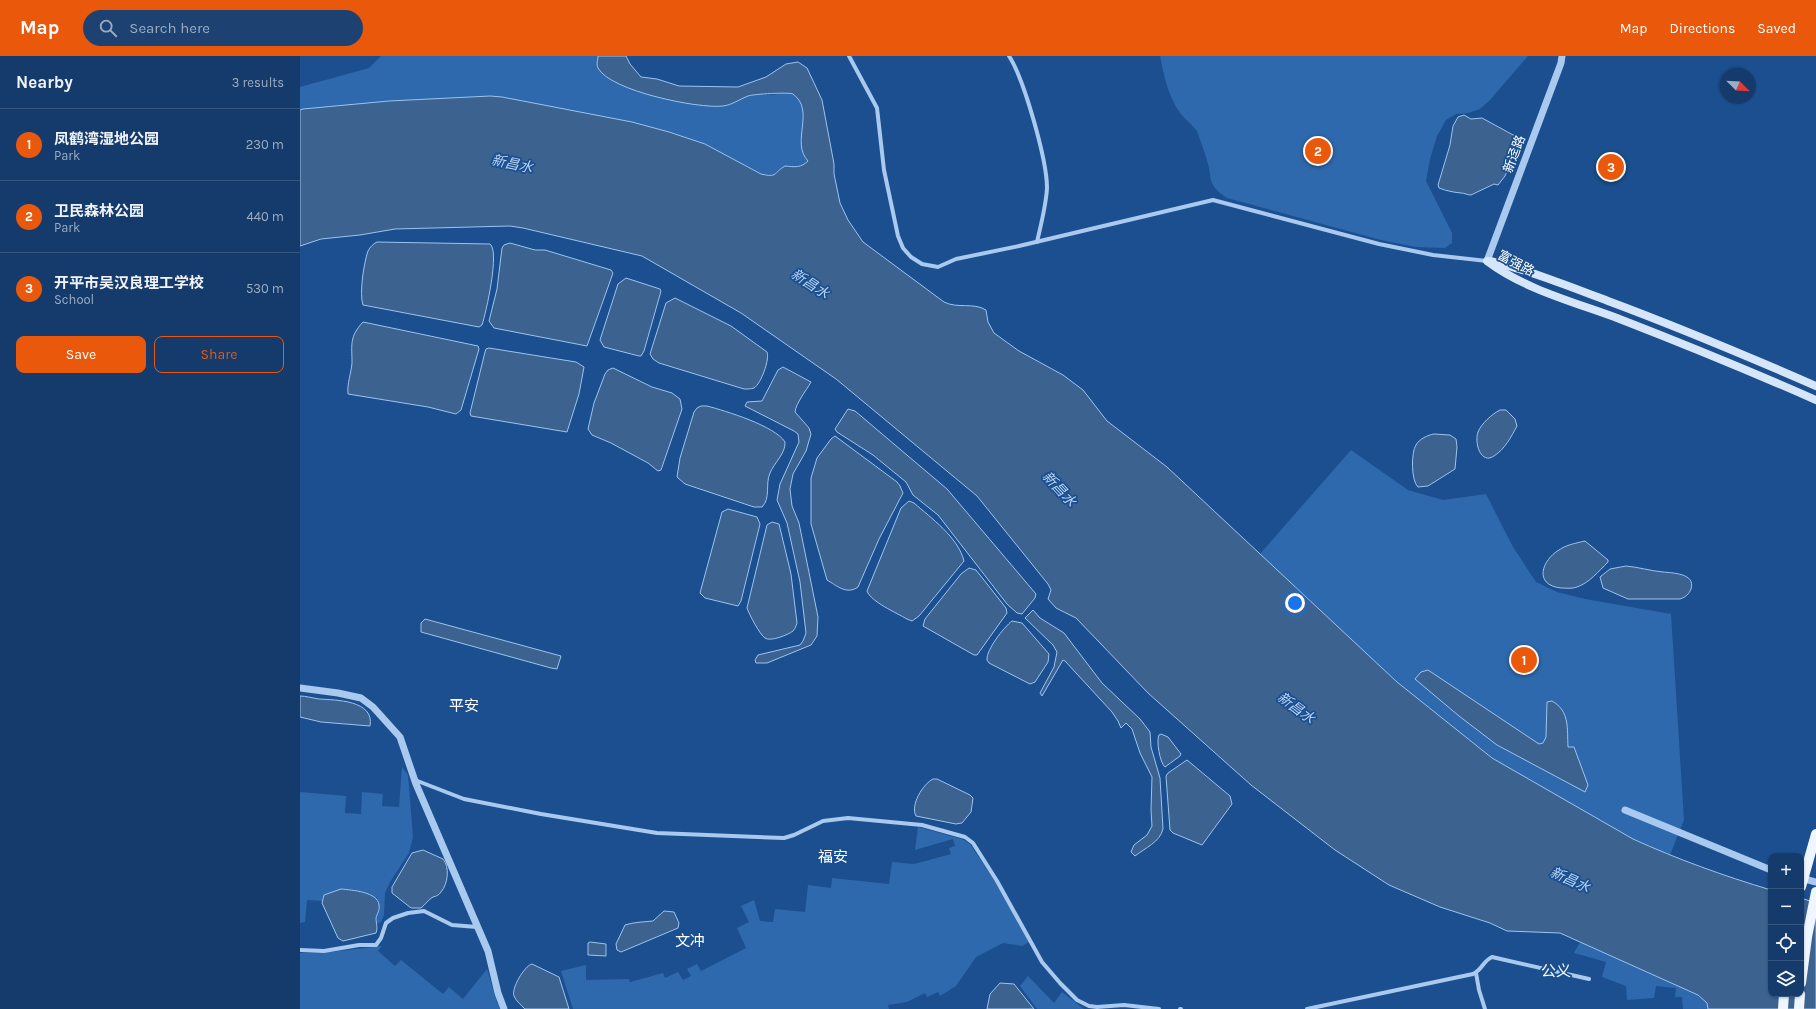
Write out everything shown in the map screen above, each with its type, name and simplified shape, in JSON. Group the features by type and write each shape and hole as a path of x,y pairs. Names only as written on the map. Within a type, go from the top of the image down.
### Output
{"main road":[{"name":"富强路","path":"1487,261 1516,267 1647,315 1816,386"},
{"name":"富强路","path":"1487,261 1499,270 1543,290 1687,346 1816,400"},
{"path":"1804,876 1816,834"},
{"path":"1804,961 1816,892"},
{"path":"1783,1009 1784,997"},
{"path":"1798,1009 1800,997"}],"street":[{"path":"849,56 877,108 884,170 898,236 903,248 911,257 922,264 938,267 956,259 1037,242 1213,200 1379,244 1433,254 1487,261"},
{"path":"1009,56 1014,65 1027,100 1040,145 1046,176 1045,206 1037,242"},
{"name":"新迳路","path":"1487,261 1559,71 1562,56"},
{"path":"300,688 353,695 367,702 400,737 414,780 491,960 496,985 504,1009"},
{"path":"414,780 464,799 657,833 784,838 794,835 823,821 848,818 922,825 965,837 973,843 997,881 1042,962 1077,1000 1089,1006 1097,1007 1124,1005 1158,1009"},
{"path":"1625,810 1768,869"},
{"path":"1804,879 1816,882"},
{"path":"300,950 324,951 359,945 376,945 381,938 385,924 389,920 422,910 452,924 478,927"},
{"path":"1307,1009 1476,973 1488,959 1494,957 1589,979"},
{"path":"1476,973 1479,990 1485,1009"}],"shaded area":[{"path":"381,56 598,56 597,63 616,82 640,92 668,100 724,106 754,94 772,95 789,92 798,98 802,106 803,115 801,144 803,153 808,161 803,165 792,167 785,166 773,175 762,174 705,144 669,132 502,97 490,96 389,101 300,110 300,87 369,68"},
{"path":"1160,56 1528,56 1490,100 1480,109 1468,113 1456,114 1446,120 1437,136 1430,159 1426,181 1452,233 1452,243 1445,248 1416,247 1381,240 1227,198 1216,189 1211,181 1209,167 1197,131 1180,113 1172,100"},
{"path":"1351,450 1408,490 1443,500 1486,494 1513,547 1536,582 1557,592 1585,599 1671,614 1684,820 1670,855 1632,839 1492,758 1397,682 1259,555"},
{"path":"402,767 408,775 413,837 409,853 390,882 385,893 384,915 381,922 377,924 376,919 379,909 371,895 345,889 323,897 322,901 307,900 305,922 300,923 300,792 346,796 345,813 361,814 362,792 383,794 382,806 399,807"},
{"path":"918,827 962,839 970,844 996,883 1029,942 1022,946 1003,943 976,957 956,986 940,996 938,992 927,997 925,993 907,1002 888,1005 889,1009 573,1009 561,971 586,965 586,980 629,979 630,982 663,973 665,978 678,972 683,980 691,976 687,969 697,964 701,971 746,948 737,928 749,922 741,906 754,900 760,921 773,922 775,909 805,912 808,885 831,888 832,878 889,884 892,862 914,864 951,854 949,848 955,846 953,839 915,850"},
{"path":"1580,942 1698,995 1707,1003 1708,1009 1683,1009 1682,997 1675,997 1676,988 1656,986 1654,998 1627,1000 1626,986 1602,977 1606,962 1574,953"},
{"path":"382,946 378,951 395,966 401,960 443,994 449,987 463,999 487,969 500,1009 300,1009 300,953 322,953"},
{"path":"1028,976 1054,1003 1062,992 1084,1009 1037,1009 1020,986"}],"water":[{"name":"新昌水","path":"598,56 626,56 630,64 641,77 657,79 679,86 738,87 766,77 786,64 798,62 807,68 822,100 840,203 848,220 863,242 944,302 955,305 976,306 986,310 988,322 994,333 1019,351 1063,375 1083,390 1107,421 1167,467 1397,682 1492,758 1633,839 1701,867 1768,889 1768,997 1804,997 1804,899 1816,903 1816,1009 1708,1009 1707,1003 1698,995 1560,933 1507,931 1490,923 1440,907 1389,885 1335,850 1251,785 1148,693 1076,618 1056,608 1048,599 1051,590 1048,584 977,496 836,379 741,313 642,256 510,226 395,229 360,235 321,239 300,246 300,110 303,109 389,101 490,96 502,97 632,122 669,132 705,144 761,174 773,175 785,166 792,167 803,165 808,161 803,153 801,145 803,109 800,101 793,94 779,93 751,95 723,106 695,105 656,97 619,84 606,76 598,68"},
{"path":"1464,115 1471,119 1482,118 1515,136 1516,139 1510,157 1512,159 1505,176 1498,185 1494,184 1471,195 1445,190 1439,188 1438,185 1450,145 1453,126 1458,117"},
{"path":"377,242 490,244 493,249 493,270 482,325 479,327 363,305 362,278 366,256 369,250"},
{"path":"510,243 535,250 545,250 611,270 613,273 587,346 494,328 489,321 497,289 502,248 504,245"},
{"path":"626,278 660,289 661,291 644,351 641,356 604,347 600,340 618,284"},
{"path":"675,298 731,326 767,352 768,355 766,365 757,386 754,388 744,389 659,363 653,359 650,354 666,303"},
{"path":"363,322 478,346 479,349 461,410 456,414 428,407 348,394 352,363 352,341 355,332"},
{"path":"489,348 576,362 584,367 579,394 567,432 471,416 470,413 485,352 486,349"},
{"path":"783,367 811,382 799,401 795,412 809,428 811,434 806,451 793,474 790,489 792,506 799,523 818,617 817,636 811,645 767,663 756,663 755,660 758,655 800,645 806,633 800,582 787,523 777,500 780,484 799,442 798,434 745,406 747,402 762,401 778,370"},
{"path":"613,368 652,387 672,393 680,399 682,409 661,470 658,471 648,463 611,443 592,435 588,429 594,403 605,374 608,370"},
{"path":"701,406 715,408 761,425 780,436 785,442 784,450 770,473 767,495 765,503 762,507 754,507 685,484 677,477 680,458 694,412"},
{"path":"848,409 855,411 947,489 1036,594 1035,598 1022,614 1017,613 1007,604 938,515 913,495 906,482 873,455 837,432 835,429"},
{"path":"1500,410 1506,410 1515,419 1517,426 1501,450 1494,456 1485,458 1478,447 1478,432 1487,420"},
{"path":"1434,434 1450,435 1456,439 1457,447 1455,469 1428,486 1418,487 1413,473 1414,449 1421,439"},
{"path":"835,436 897,482 903,493 879,539 858,587 850,590 842,589 827,580 811,524 811,478 817,458"},
{"path":"909,501 914,503 950,536 961,552 964,561 919,616 912,621 879,603 869,595 867,591 901,508"},
{"path":"728,509 757,517 760,524 741,601 738,606 705,598 700,593 722,512"},
{"path":"772,522 779,524 791,574 797,623 791,633 779,638 767,639 760,633 747,608 767,525"},
{"path":"1585,541 1608,560 1608,562 1590,580 1577,587 1561,588 1552,586 1546,582 1543,572 1548,560 1553,554 1571,544"},
{"path":"1626,566 1682,575 1690,580 1692,584 1691,589 1687,595 1680,599 1628,599 1603,588 1600,577 1610,569"},
{"path":"969,568 976,570 1006,608 1007,613 977,655 974,655 923,626 925,619 961,574"},
{"path":"1033,610 1040,618 1064,633 1102,683 1140,719 1150,732 1151,747 1160,778 1163,829 1159,838 1135,856 1131,852 1134,845 1147,835 1152,826 1152,777 1140,753 1132,729 1126,723 1121,728 1112,712 1065,661 1063,660 1042,696 1040,693 1054,667 1057,652 1053,645 1025,618"},
{"path":"425,619 561,656 557,669 421,632 421,623"},
{"path":"1012,621 1022,623 1049,654 1048,662 1035,682 1030,684 989,663 987,660 987,656 992,645 1000,633"},
{"path":"1428,670 1539,744 1543,743 1546,737 1547,702 1552,701 1558,705 1565,715 1568,747 1574,747 1588,785 1585,792 1497,745 1459,716 1415,679 1421,672"},
{"path":"300,696 343,701 360,706 370,717 370,726 321,722 300,717"},
{"path":"1161,734 1168,737 1181,754 1165,767 1160,757 1158,747 1158,738"},
{"path":"1187,760 1230,796 1232,804 1202,845 1173,833 1170,830 1166,776"},
{"path":"933,779 937,779 970,795 973,798 971,812 962,823 956,824 916,816 915,806 918,795 925,785"},
{"path":"423,850 443,859 447,866 447,880 439,895 432,898 421,908 411,908 392,893 392,887 412,853"},
{"path":"341,889 364,892 374,897 378,901 379,910 376,918 376,933 343,941 338,938 322,903 324,895"},
{"path":"664,911 674,912 679,923 678,928 621,952 617,950 616,944 625,925 653,921"},
{"path":"588,943 606,944 606,956 588,955"},
{"path":"532,964 559,977 569,1009 525,1009 517,1001 514,996 514,988 516,983 525,969"},
{"path":"1000,983 1014,984 1034,1009 987,1009 990,994"}],"place":[{"name":"卫民森林公园","path":"1318,151"},
{"name":"开平市吴汉良理工学校","path":"1611,167"},
{"name":"凤鹤湾湿地公园","path":"1524,660"}],"district":[{"name":"平安","path":"464,706"},
{"name":"福安","path":"833,857"},
{"name":"文冲","path":"690,941"},
{"name":"公义","path":"1556,971"}]}
